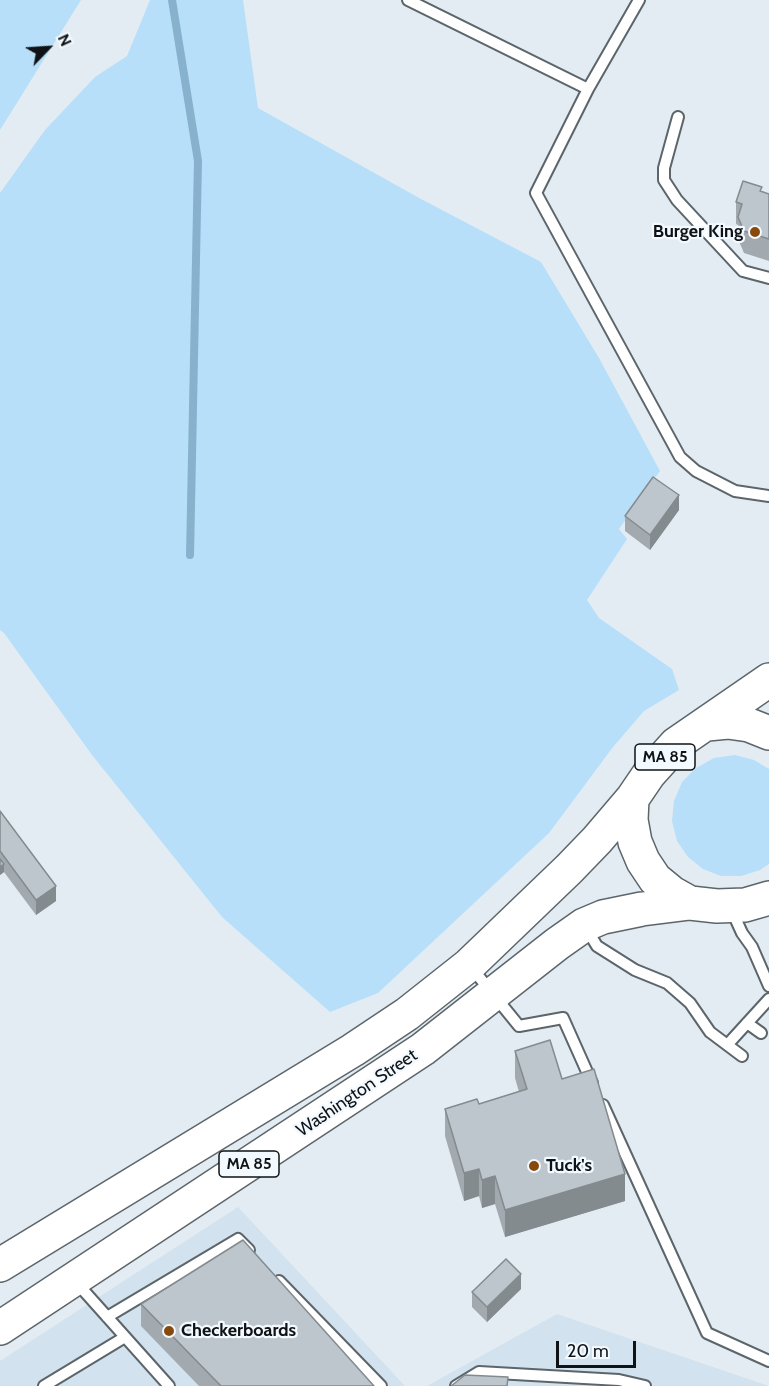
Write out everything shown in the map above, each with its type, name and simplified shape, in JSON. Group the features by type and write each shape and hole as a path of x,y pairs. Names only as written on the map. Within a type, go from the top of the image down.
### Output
{"main road":[{"name":"MA 85","path":"0,1265 352,1050 406,1014 469,965 570,869 632,799 649,774 676,744 769,680"},
{"path":"707,724 728,722 749,725 769,734"},
{"name":"Washington Street","path":"632,799 631,820 634,842 643,861 655,879 672,893 690,903"},
{"name":"Washington Street","path":"0,1328 423,1049 556,944 584,926 603,917 642,909 690,903 729,906 769,899"}],"lane":[{"path":"408,0 588,89"},
{"path":"639,0 588,89 536,193 680,457 696,471 735,491 769,496"},
{"path":"678,117 664,168 664,180 677,200 743,271 769,278"},
{"path":"729,906 742,933 752,947 769,986"},
{"path":"584,926 597,946 635,970 667,983 690,1003 710,1032 742,1056"},
{"path":"469,965 519,1026 563,1018 707,1333 769,1361"},
{"path":"728,1044 769,999"},
{"path":"747,1023 761,1033"},
{"path":"107,1317 238,1239 258,1259"},
{"path":"274,1276 381,1386"},
{"path":"74,1280 169,1386"},
{"path":"44,1386 125,1337"},
{"path":"456,1386 479,1372 537,1381 619,1380 645,1386"}],"shaded area":[{"path":"0,0 81,0 0,130"},
{"path":"150,0 243,0 258,108 421,199 541,262 599,358 660,471 619,529 627,539 587,600 599,618 672,669 679,690 644,711 613,747 549,833 378,993 330,1012 222,917 92,755 0,630 0,193 45,130 95,77 127,56"},
{"path":"735,755 754,760 769,769 769,864 760,870 741,876 721,876 703,869 688,857 677,841 672,821 674,801 682,782 696,768 714,758"},
{"path":"238,1207 405,1386 0,1386 0,1361"},
{"path":"557,1314 769,1386 427,1386"}],"building":[{"path":"743,181 762,187 760,191 769,194 769,239 744,231 738,217 742,204 736,202"},
{"path":"653,477 679,495 650,535 625,516"},
{"path":"0,811 56,886 36,900 0,851"},
{"name":"Tuck's","path":"550,1040 562,1079 594,1069 625,1174 505,1210 495,1176 482,1180 479,1169 464,1173 445,1109 477,1099 479,1104 527,1089 515,1051"},
{"path":"243,1240 374,1386 221,1386 141,1304"},
{"path":"506,1259 521,1274 487,1307 472,1292"},
{"path":"465,1375 508,1377 507,1386 451,1386"}],"waterway":[{"path":"172,0 198,161 190,555"}],"place":[{"name":"Burger King","path":"755,232"},
{"name":"Tuck's","path":"534,1166"},
{"name":"Checkerboards","path":"169,1331"}]}
